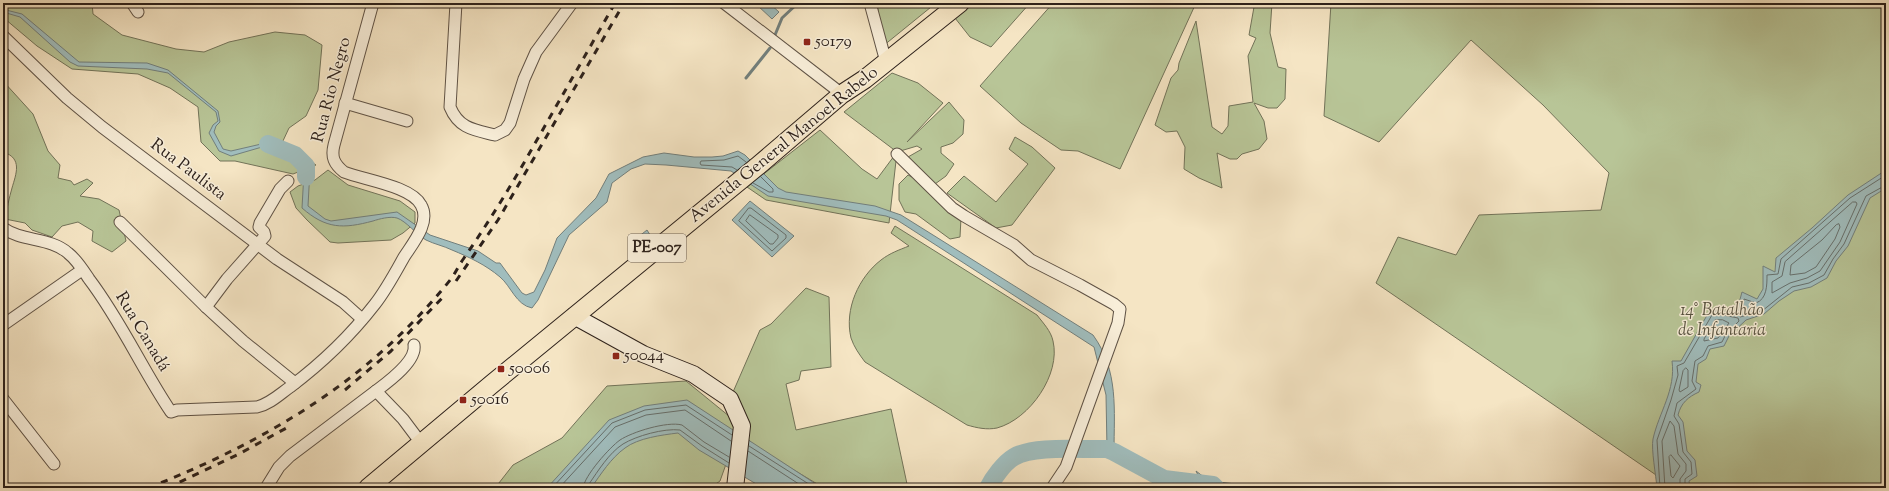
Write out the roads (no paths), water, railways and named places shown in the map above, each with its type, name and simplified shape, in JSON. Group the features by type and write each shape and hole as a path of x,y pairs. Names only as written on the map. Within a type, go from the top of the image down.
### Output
{"main road":[{"name":"Avenida General Manoel Rabelo","path":"368,488 574,316 759,165 842,94 886,62 960,3"}],"street":[{"name":"Rua Rio Negro","path":"171,412 184,409 257,407 268,403 295,383 334,351 376,304 422,226 424,213 422,205 417,198 402,190 344,172 338,167 332,158 334,144 373,3"},
{"path":"456,3 450,107 454,117 462,125 495,135 505,130 510,122 524,79 536,52 548,33 572,3"},
{"path":"724,3 842,94"},
{"path":"870,3 886,62"},
{"name":"Rua Paulista","path":"3,36 67,98 102,128 277,259 343,302 362,319"},
{"path":"345,103 407,121"},
{"path":"897,154 952,208 1014,245 1031,260 1114,304 1120,309 1118,323 1066,467 1052,488"},
{"path":"206,307 227,279 265,236 264,232 259,227 262,219 280,189 288,181"},
{"path":"120,222 206,307 243,341 295,383"},
{"name":"Rua Canadá","path":"3,228 16,234 56,245 68,252 112,312 171,412"},
{"path":"3,325 82,270"},
{"path":"574,316 643,354 693,374 730,399 742,426 736,483"},
{"path":"266,488 279,467 290,456 376,391 407,363 414,352 414,345"},
{"path":"376,391 403,420 421,443"},
{"path":"3,399 54,464"}],"water":[{"path":"759,3 769,3 779,12 772,19 757,5"},
{"path":"3,7 6,10 22,14 79,62 147,63 168,70 218,111 220,122 216,126 214,132 223,149 231,151 270,142 307,164 310,169 308,206 325,219 331,221 397,212 430,235 478,251 496,263 500,263 522,293 526,295 534,292 545,270 557,238 596,198 609,174 643,157 664,153 694,157 712,157 723,156 738,151 745,155 778,188 786,192 875,206 901,215 1093,335 1107,363 1111,377 1114,406 1114,452 1107,449 1106,395 1094,347 897,220 886,216 768,196 731,171 645,164 631,169 612,183 607,202 569,235 538,300 532,308 522,303 504,281 489,269 465,255 426,240 397,218 391,217 362,224 344,226 319,220 302,208 304,172 292,160 269,145 231,156 219,151 209,133 213,125 218,121 216,112 168,73 147,69 78,66 70,62 20,17 3,12"},
{"path":"1886,170 1886,188 1870,198 1848,246 1836,261 1827,278 1811,287 1794,291 1764,314 1746,320 1729,336 1724,346 1710,349 1706,359 1698,364 1696,382 1701,385 1699,392 1686,401 1681,407 1678,415 1683,422 1687,451 1695,460 1697,476 1689,481 1690,488 1657,488 1653,456 1653,439 1672,382 1672,361 1681,361 1710,310 1736,314 1742,292 1757,299 1763,289 1763,266 1775,272 1776,258 1848,195"},
{"path":"750,201 794,236 772,257 732,220"},
{"path":"647,230 652,238 639,249 633,241"},
{"path":"687,400 822,488 763,488 699,450 678,433 650,438 625,448 611,461 591,488 547,488 609,420 644,406"},
{"path":"1196,471 1209,481 1236,484 1238,488 1204,488"}],"waterway":[{"path":"775,35 782,18 798,3"},
{"path":"746,78 770,48"},
{"path":"268,144 295,155 306,166 306,177"},
{"path":"988,488 999,471 1014,457 1023,453 1046,449 1107,449 1164,479 1213,485 1216,488"}],"railway":[{"path":"148,488 192,470 234,450 275,428 314,404 351,377 386,348 420,315 451,279 496,210 615,3"},
{"path":"456,281 498,220 624,3"},
{"path":"345,390 391,351 445,295"},
{"path":"167,488 239,454 290,426"}],"place":[{"name":"50179","path":"807,42"},
{"name":"50044","path":"616,356"},
{"name":"50006","path":"501,369"},
{"name":"50016","path":"463,400"}],"park label":[{"name":"14° Batalhão de Infantaria","path":"1722,321"}]}
